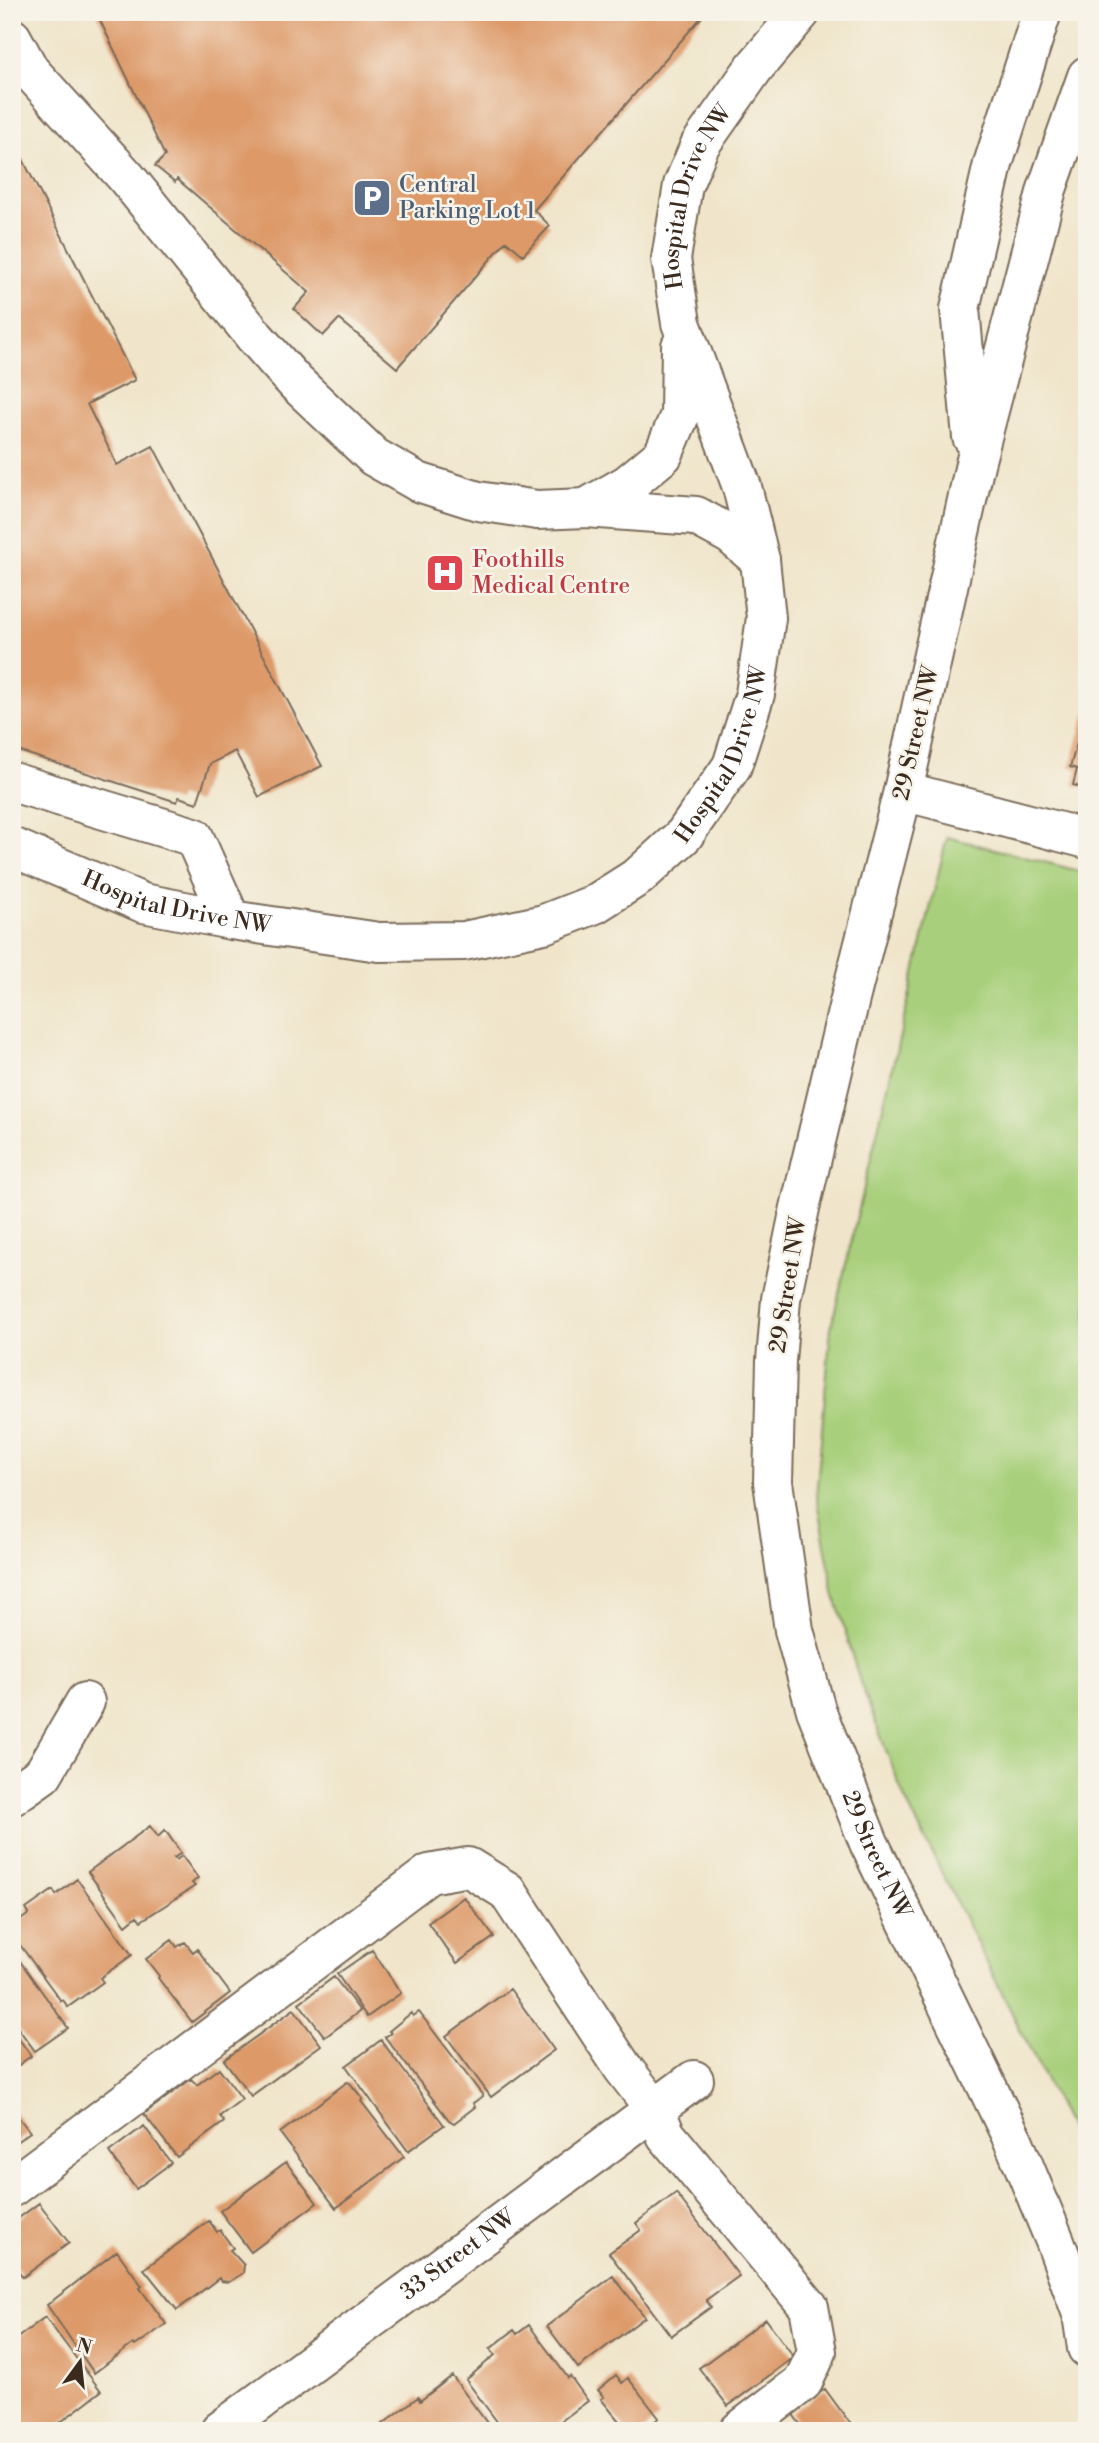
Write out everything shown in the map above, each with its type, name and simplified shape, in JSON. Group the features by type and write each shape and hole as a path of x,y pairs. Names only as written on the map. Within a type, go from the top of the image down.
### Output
{"street":[{"name":"Hospital Drive NW","path":"12,847 142,903 231,920 379,942 464,941 544,924 595,904 639,876 684,835 732,766 755,694 766,618 760,559 742,487 681,323 671,260 683,185 700,145 754,68 801,12"},
{"path":"975,464 960,309 993,164 1042,12"},
{"path":"12,38 30,71 125,177 255,337 295,382 374,457 418,482 478,502 537,510 586,508 696,516 731,535 760,559"},
{"name":"29 Street NW","path":"1087,76 1047,189 975,464 903,791 843,1025 800,1208 781,1299 776,1361 773,1482 794,1630 816,1710 869,1843 1014,2142 1082,2314 1087,2348"},
{"path":"1047,189 1087,162"},
{"path":"586,508 628,484 663,455 680,415 681,323"},
{"path":"12,782 194,837 231,920"},
{"path":"903,791 1087,839"},
{"path":"12,1796 43,1774 85,1702"},
{"path":"12,2187 429,1874 468,1867 508,1891 624,2068 654,2108 666,2135 808,2307 817,2352 803,2382 739,2431"},
{"name":"33 Street NW","path":"220,2431 694,2080"}],"green space":[{"path":"947,837 1087,873 1087,2163 904,1797 860,1682 834,1593 816,1497 831,1327"}],"building":[{"name":"Central Parking Lot 1","path":"96,12 706,12 534,210 550,226 523,255 506,241 397,368 339,319 323,336 294,309 309,292 177,179 175,182 155,166 165,156"},
{"path":"12,138 135,380 87,404 117,465 153,446 322,766 259,797 235,751 210,764 197,803 179,797 177,802 12,749"},
{"path":"1087,709 1087,789 1073,785 1077,769 1070,767"},
{"path":"150,1826 158,1837 165,1830 181,1853 174,1858 176,1860 182,1856 198,1878 192,1883 195,1886 141,1921 137,1916 126,1925 88,1872"},
{"path":"77,1879 132,1955 100,1978 103,1982 68,2007 12,1934 12,1926 29,1914 26,1909 53,1890 56,1895"},
{"path":"464,1897 494,1937 457,1963 428,1923"},
{"path":"172,1940 177,1947 185,1942 193,1952 197,1949 230,1993 192,2022 146,1959"},
{"path":"12,1950 68,2028 35,2051 12,2020"},
{"path":"372,1950 401,1993 367,2017 337,1974"},
{"path":"334,1977 360,2011 325,2037 299,2003"},
{"path":"510,1989 554,2050 491,2097 446,2036"},
{"path":"294,2009 321,2045 251,2096 224,2060"},
{"path":"419,2012 483,2096 473,2103 475,2107 454,2123 385,2037 411,2013 413,2016"},
{"path":"12,2029 31,2056 12,2070"},
{"path":"381,2040 444,2125 408,2151 346,2066"},
{"path":"219,2068 242,2099 220,2116 224,2122 177,2157 144,2114 191,2079 197,2085"},
{"path":"347,2082 363,2099 361,2101 404,2157 336,2208 280,2133"},
{"path":"12,2109 30,2132 12,2145"},
{"path":"144,2126 171,2163 136,2189 109,2152"},
{"path":"286,2162 317,2203 251,2252 220,2211"},
{"path":"676,2193 739,2276 706,2300 711,2307 671,2336 609,2253 641,2230 636,2223"},
{"path":"39,2203 69,2243 23,2277 12,2262 12,2223"},
{"path":"209,2221 217,2232 220,2230 233,2248 230,2250 244,2265 243,2273 229,2282 219,2278 177,2310 144,2269"},
{"path":"117,2251 166,2324 94,2373 47,2305"},
{"path":"613,2276 645,2317 578,2368 547,2326"},
{"path":"45,2317 101,2391 53,2428 50,2425 43,2431 21,2431 12,2418 12,2342"},
{"path":"766,2319 794,2357 728,2406 699,2368"},
{"path":"529,2325 588,2401 557,2424 562,2431 504,2431 466,2380 495,2355 490,2349 514,2330 517,2334"},
{"path":"616,2375 622,2383 628,2378 659,2418 642,2431 627,2431 601,2399 604,2397 598,2390"},
{"path":"452,2376 493,2431 381,2431 379,2427 418,2397 420,2401"},
{"path":"825,2389 852,2426 845,2431 805,2431 792,2413"}],"place":[{"name":"Central Parking Lot 1","path":"372,198"},
{"name":"Foothills Medical Centre","path":"445,573"}]}
